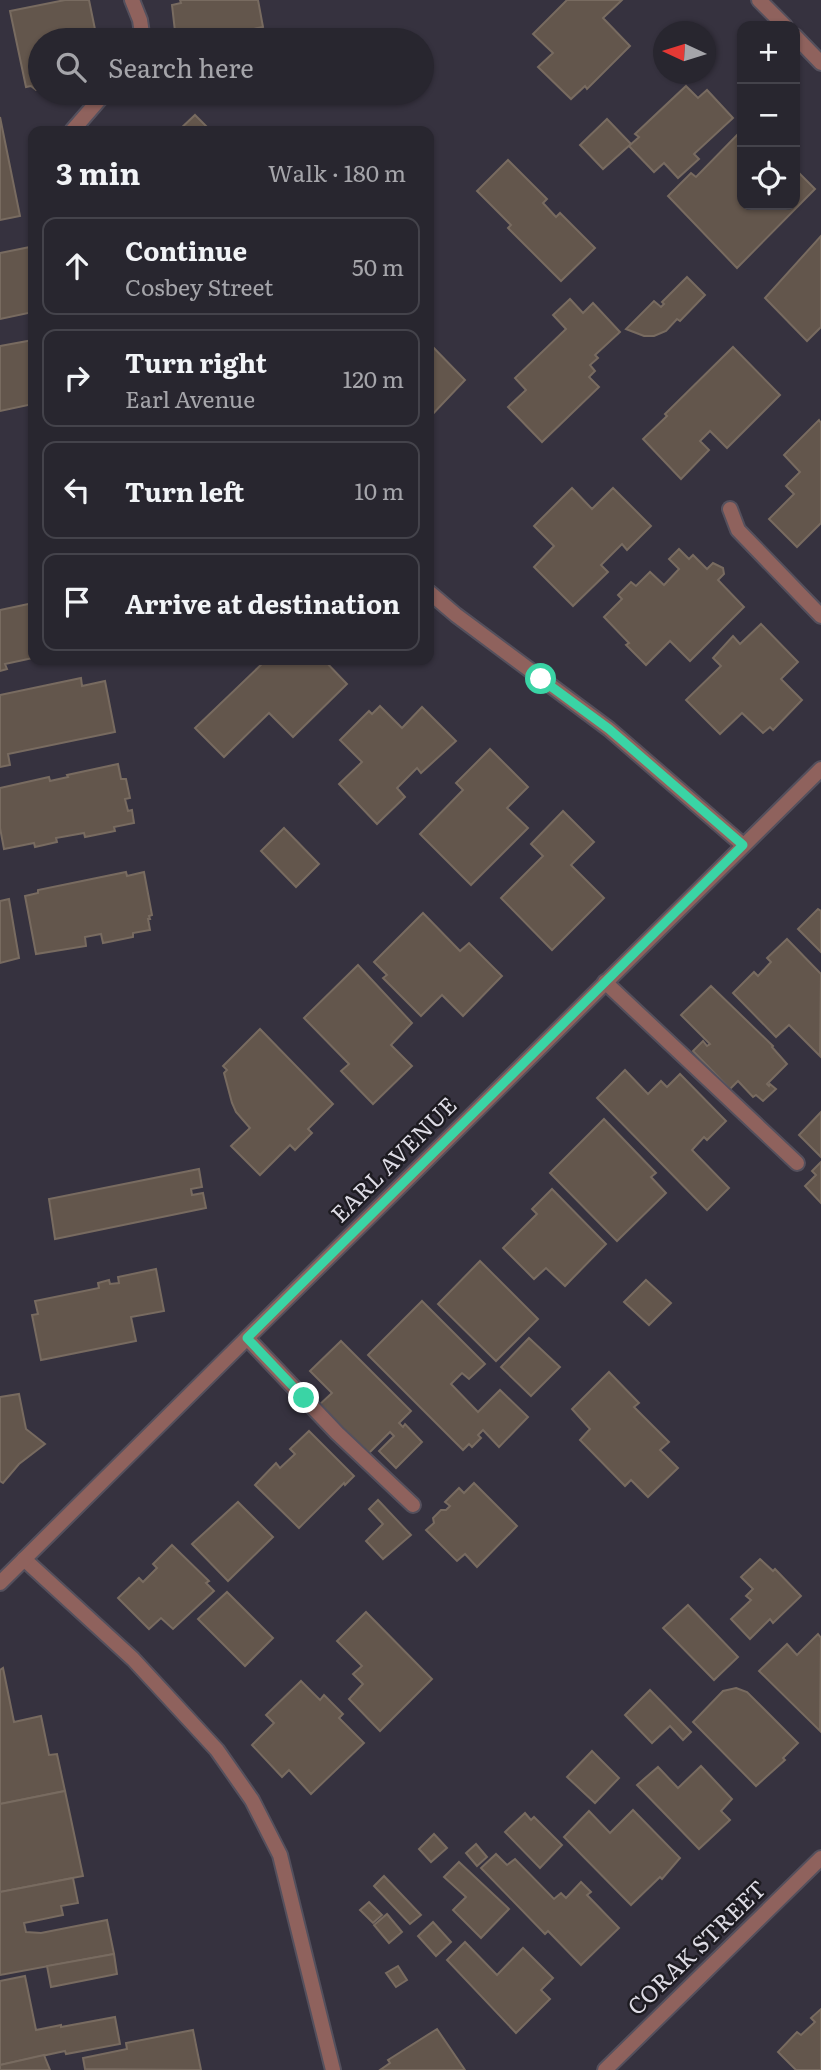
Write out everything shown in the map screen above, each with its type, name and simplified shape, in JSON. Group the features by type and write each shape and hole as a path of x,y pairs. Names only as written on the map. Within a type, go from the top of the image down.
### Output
{"street":[{"path":"132,0 141,28"},
{"path":"759,0 780,21"},
{"path":"800,41 821,63"},
{"path":"76,126 95,105"},
{"path":"730,509 738,530 821,616"},
{"path":"434,596 609,729 743,845"},
{"name":"EARL AVENUE","path":"0,1583 821,769"},
{"path":"605,982 797,1163"},
{"path":"247,1338 337,1433 413,1505"},
{"path":"24,1559 133,1659 217,1750 252,1800 279,1855 333,2070"},
{"name":"CORAK STREET","path":"605,2070 821,1858"}],"building":[{"path":"65,0 89,0 95,28 28,28 26,87 10,11"},
{"path":"180,0 258,0 263,27 175,28 172,5 181,3"},
{"path":"567,0 622,0 603,18 630,46 587,89 585,86 571,99 538,67 553,53 533,34"},
{"path":"686,86 698,98 707,90 733,118 694,154 699,159 678,178 664,163 654,172 629,146 639,137 635,134"},
{"path":"195,115 206,126 183,126"},
{"path":"0,117 20,216 0,220"},
{"path":"607,119 631,144 603,169 580,145"},
{"path":"737,135 737,210 794,210 737,268 668,196 691,173 696,177"},
{"path":"508,160 547,199 543,203 556,217 560,213 595,248 561,281 508,228 511,225 477,191"},
{"path":"800,174 815,189 800,204"},
{"path":"821,236 821,327 807,341 765,298"},
{"path":"28,247 28,313 0,319 0,253"},
{"path":"687,277 705,295 680,321 677,319 666,331 654,336 644,336 626,329 654,301 661,307 664,304 662,302"},
{"path":"570,299 583,313 593,303 620,332 595,355 598,358 590,365 595,371 589,377 599,387 542,442 508,407 526,390 515,378 566,329 553,315"},
{"path":"28,341 28,405 0,411 0,346"},
{"path":"733,347 780,395 727,448 710,431 700,441 709,450 681,479 643,439"},
{"path":"434,348 465,380 434,413"},
{"path":"819,420 821,523 797,547 769,519 794,494 786,486 800,472 784,455"},
{"path":"572,488 592,509 613,488 651,526 627,550 622,544 601,565 608,572 573,606 534,567 554,546 534,526"},
{"path":"679,549 689,559 693,555 707,569 713,563 723,568 724,574 718,580 744,607 690,661 670,641 646,665 604,617 622,599 618,595 631,582 636,586 650,572 664,585 679,569 669,559"},
{"path":"28,604 28,659 5,664 7,669 0,671 0,610"},
{"path":"761,624 798,662 781,679 802,700 773,730 770,727 763,733 742,713 720,734 686,700 721,666 713,658 733,636 740,644"},
{"path":"261,665 329,665 347,684 293,737 269,713 224,757 195,728"},
{"path":"81,678 82,686 105,681 115,732 8,754 10,765 0,767 0,695"},
{"path":"380,706 402,728 422,707 456,741 421,773 417,768 397,788 405,797 377,824 339,784 362,762 340,740 369,711 372,714"},
{"path":"490,749 528,787 507,808 528,828 471,885 420,834 463,790 456,783"},
{"path":"118,764 121,779 126,779 130,798 125,799 128,811 132,810 134,823 114,827 115,831 85,837 84,833 56,838 57,842 35,847 34,843 4,849 0,828 0,788 49,777 50,781"},
{"path":"563,811 594,842 571,865 604,898 552,950 501,898 543,856 531,844"},
{"path":"284,828 319,864 296,887 261,851"},
{"path":"126,872 127,876 144,872 152,915 148,919 150,930 133,933 133,937 103,943 101,934 85,937 86,946 36,954 25,896 38,893 38,890"},
{"path":"9,899 19,958 0,963 0,901"},
{"path":"818,909 821,911 821,952 798,929"},
{"path":"423,913 460,951 469,943 502,976 463,1016 442,995 421,1016 383,978 387,975 374,962"},
{"path":"787,939 821,974 820,1056 789,1025 776,1037 733,993 754,972 758,976 771,962 767,958"},
{"path":"358,965 412,1023 391,1045 412,1066 373,1104 341,1071 349,1064 304,1018"},
{"path":"711,986 773,1046 787,1064 767,1084 776,1089 763,1101 756,1095 753,1097 738,1081 730,1089 693,1051 703,1041 707,1046 710,1044 681,1015"},
{"path":"260,1029 333,1104 308,1129 312,1133 295,1150 290,1145 260,1175 231,1146 250,1128 232,1103 224,1073 227,1070 223,1066"},
{"path":"625,1070 648,1094 661,1081 667,1087 680,1074 726,1121 707,1140 704,1137 692,1150 729,1188 707,1210 597,1098"},
{"path":"821,1112 821,1157 799,1135"},
{"path":"604,1119 656,1173 651,1177 666,1193 617,1241 550,1173"},
{"path":"821,1162 821,1203 805,1186 816,1175 812,1171"},
{"path":"199,1169 202,1187 191,1189 192,1195 203,1193 206,1208 55,1239 49,1199"},
{"path":"552,1189 606,1244 565,1286 546,1268 534,1279 503,1248 537,1214 532,1209"},
{"path":"480,1261 538,1319 496,1361 438,1304"},
{"path":"156,1269 164,1311 131,1317 136,1341 41,1360 32,1315 38,1314 35,1301 99,1288 98,1283 109,1280 110,1284 119,1283 118,1277"},
{"path":"646,1280 671,1303 649,1325 624,1302"},
{"path":"422,1301 485,1364 469,1379 462,1373 451,1384 478,1412 500,1390 528,1417 499,1447 483,1430 478,1435 481,1438 472,1447 469,1444 463,1450 368,1355"},
{"path":"529,1338 560,1367 531,1396 501,1367"},
{"path":"341,1341 411,1411 399,1423 403,1427 405,1424 422,1442 396,1468 379,1451 394,1436 390,1432 367,1455 318,1406 332,1393 310,1371"},
{"path":"609,1372 639,1403 634,1407 669,1442 660,1450 678,1468 648,1497 631,1480 625,1486 580,1440 590,1429 572,1409"},
{"path":"19,1394 26,1429 45,1444 19,1464 3,1483 0,1481 0,1397"},
{"path":"309,1431 354,1476 299,1528 255,1485 276,1463 280,1468 295,1454 290,1449"},
{"path":"474,1483 517,1526 477,1567 465,1554 457,1561 426,1530 434,1523 433,1518 441,1510 450,1506 445,1502 459,1488 464,1493"},
{"path":"378,1500 411,1535 383,1559 366,1541 383,1524 369,1509"},
{"path":"238,1502 273,1537 228,1581 192,1544"},
{"path":"172,1545 209,1581 206,1583 214,1591 173,1629 161,1618 149,1629 118,1598 139,1578 143,1582 157,1568 153,1564"},
{"path":"760,1559 773,1571 775,1569 801,1596 773,1623 770,1619 750,1639 731,1619 751,1600 746,1596 753,1589 741,1577"},
{"path":"227,1592 273,1638 245,1666 198,1619"},
{"path":"688,1605 738,1657 714,1680 663,1628"},
{"path":"366,1612 432,1679 380,1731 349,1699 363,1684 353,1674 362,1666 337,1641"},
{"path":"818,1634 821,1638 820,1731 759,1671 787,1644 797,1655"},
{"path":"3,1668 14,1722 41,1716 49,1755 57,1754 65,1791 0,1804 0,1670"},
{"path":"301,1681 320,1700 324,1695 343,1714 339,1718 364,1743 311,1794 289,1770 282,1777 252,1745 274,1723 266,1715"},
{"path":"736,1688 747,1692 798,1743 783,1758 785,1760 756,1786 693,1722 723,1691"},
{"path":"650,1690 691,1732 683,1740 670,1726 652,1743 625,1715"},
{"path":"592,1751 619,1778 595,1803 567,1777"},
{"path":"701,1766 732,1799 721,1811 730,1820 699,1849 637,1785 658,1767 678,1788"},
{"path":"65,1791 83,1876 0,1892 0,1804"},
{"path":"633,1810 680,1858 662,1879 660,1877 631,1905 564,1837 589,1811 610,1833"},
{"path":"525,1813 531,1820 534,1817 562,1845 540,1868 505,1832"},
{"path":"434,1834 447,1848 431,1862 419,1849"},
{"path":"476,1844 487,1857 477,1866 466,1853"},
{"path":"496,1854 507,1865 515,1859 554,1899 561,1893 566,1898 581,1882 591,1892 587,1895 619,1928 581,1965 548,1931 545,1934 481,1868"},
{"path":"459,1862 509,1909 481,1938 453,1910 466,1897 444,1877"},
{"path":"384,1876 421,1915 410,1924 374,1886"},
{"path":"73,1878 78,1903 61,1906 63,1915 24,1923 26,1932 41,1933 107,1920 114,1954 0,1975 0,1892"},
{"path":"369,1902 382,1915 373,1923 360,1910"},
{"path":"387,1914 402,1932 389,1943 374,1925"},
{"path":"433,1922 451,1942 436,1956 418,1936"},
{"path":"465,1942 497,1975 523,1948 553,1978 541,1990 550,1999 516,2033 447,1960"},
{"path":"114,1954 117,1974 51,1987 47,1966"},
{"path":"398,1966 407,1980 396,1987 386,1973"},
{"path":"25,1976 36,2030 115,2017 120,2044 66,2054 65,2051 0,2065 0,1981"},
{"path":"821,2009 821,2070 796,2070 778,2052 797,2032 801,2035 815,2022 811,2018"},
{"path":"437,2029 465,2070 380,2070 390,2063 388,2060"},
{"path":"193,2030 201,2070 85,2069 83,2058 127,2049 126,2043"},
{"path":"44,2055 50,2070 0,2070 0,2065"}],"route":[{"path":"304,1398 247,1338 743,845 609,729 541,679"}]}
